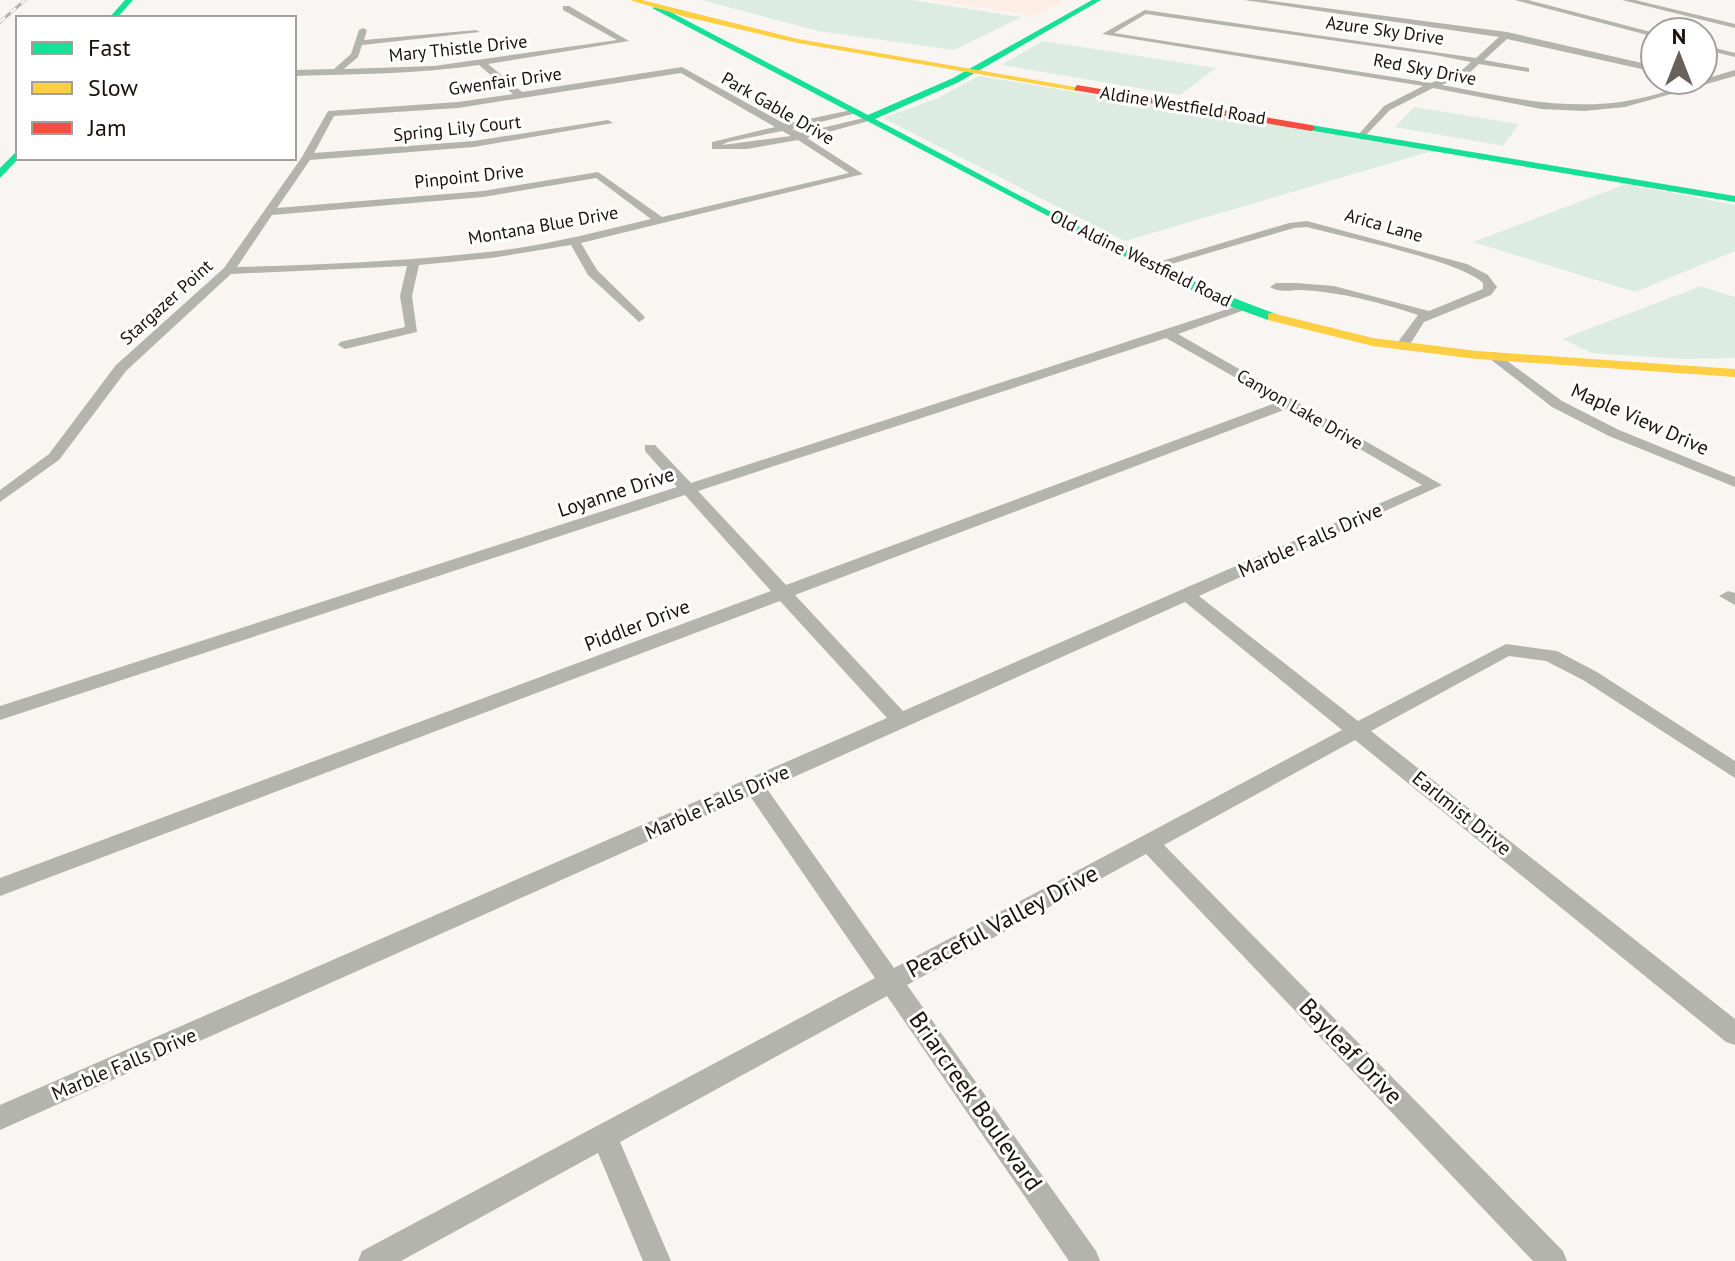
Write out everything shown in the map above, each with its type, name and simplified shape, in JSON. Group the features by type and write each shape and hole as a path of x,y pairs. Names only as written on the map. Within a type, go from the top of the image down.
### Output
{"main road":[{"path":"115,16 129,0"},
{"path":"135,16 149,0"},
{"name":"Aldine Westfield Road","path":"634,0 742,27 822,42 1664,182 1735,191"},
{"path":"1057,16 1076,0"},
{"path":"862,115 928,94 1057,16 1097,0"},
{"name":"Old Aldine Westfield Road","path":"658,4 716,40 1151,266 1244,308 1326,333 1402,346 1495,356 1735,373"},
{"path":"716,40 723,32 742,27"},
{"path":"0,175 9,146"},
{"name":"Aldine Westfield Road","path":"1664,182 1735,199"}],"street":[{"path":"1248,0 1416,18 1577,48 1639,65"},
{"path":"1304,7 1312,0"},
{"path":"1519,0 1639,31"},
{"path":"1626,0 1694,16"},
{"name":"Mary Thistle Drive","path":"296,73 391,73 483,64 625,41 566,8"},
{"path":"1544,14 1561,11"},
{"name":"Azure Sky Drive","path":"1106,34 1145,12 1478,60 1526,70"},
{"path":"335,73 355,55 363,30"},
{"path":"359,43 476,32"},
{"name":"Red Sky Drive","path":"1106,34 1435,86 1522,104 1598,107 1625,104 1651,96"},
{"path":"1365,132 1397,101 1465,72 1507,34"},
{"path":"483,64 520,95"},
{"name":"Gwenfair Drive","path":"331,113 425,108 682,70"},
{"name":"Park Gable Drive","path":"682,70 858,174"},
{"path":"1598,107 1613,117"},
{"name":"Stargazer Point","path":"0,497 54,457 121,368 228,271 307,157 331,113"},
{"path":"862,115 798,136 733,149 715,147 715,144 725,140 862,115"},
{"name":"Spring Lily Court","path":"307,157 474,144 608,123"},
{"name":"Montana Blue Drive","path":"228,271 414,263 491,255 574,241 858,174"},
{"name":"Pinpoint Drive","path":"268,212 496,193 598,175 659,220"},
{"name":"Arica Lane","path":"1151,266 1293,225 1307,224 1472,269 1491,287 1487,292 1427,314"},
{"path":"574,241 592,272 639,318"},
{"path":"345,345 412,329 406,296 414,263"},
{"path":"1276,287 1325,286 1356,291 1427,314"},
{"name":"Loyanne Drive","path":"0,713 1244,308"},
{"path":"1402,346 1413,326 1427,314"},
{"name":"Canyon Lake Drive","path":"1167,333 1434,485"},
{"name":"Maple View Drive","path":"1495,356 1557,404 1614,433 1735,482"},
{"name":"Piddler Drive","path":"0,887 1289,403"},
{"path":"650,448 901,721"},
{"name":"Marble Falls Drive","path":"0,1118 1434,485"},
{"name":"Earlmist Drive","path":"1186,594 1735,1034"},
{"name":"Peaceful Valley Drive","path":"372,1261 1506,650 1550,655 1735,771"},
{"name":"Briarcreek Boulevard","path":"754,786 1086,1261"},
{"name":"Bayleaf Drive","path":"1148,842 1553,1261"},
{"path":"604,1136 657,1261"}],"shaded area":[{"path":"701,0 912,0 1022,17 954,50 818,31"},
{"path":"929,0 1064,0 1034,16"},
{"path":"1043,41 1216,68 1180,95 1001,65"},
{"path":"979,76 1432,151 1125,241 883,118 938,98"},
{"path":"1414,107 1519,124 1503,146 1395,127"},
{"path":"1626,184 1735,205 1735,251 1635,292 1473,242"},
{"path":"1701,286 1735,297 1735,358 1681,359 1592,353 1562,339"}],"railway":[{"path":"0,22 25,0"}],"traffic: fast":[{"path":"115,16 129,0"},
{"path":"869,118 956,80 1097,0"},
{"path":"656,8 1145,263 1214,296 1272,317"},
{"path":"1311,128 1735,199"},
{"path":"0,175 16,155"}],"traffic: slow":[{"path":"634,0 688,16 798,41 1077,88"},
{"path":"1272,317 1373,342 1477,355 1735,373"}],"traffic: jam":[{"path":"1077,88 1311,128"}]}
